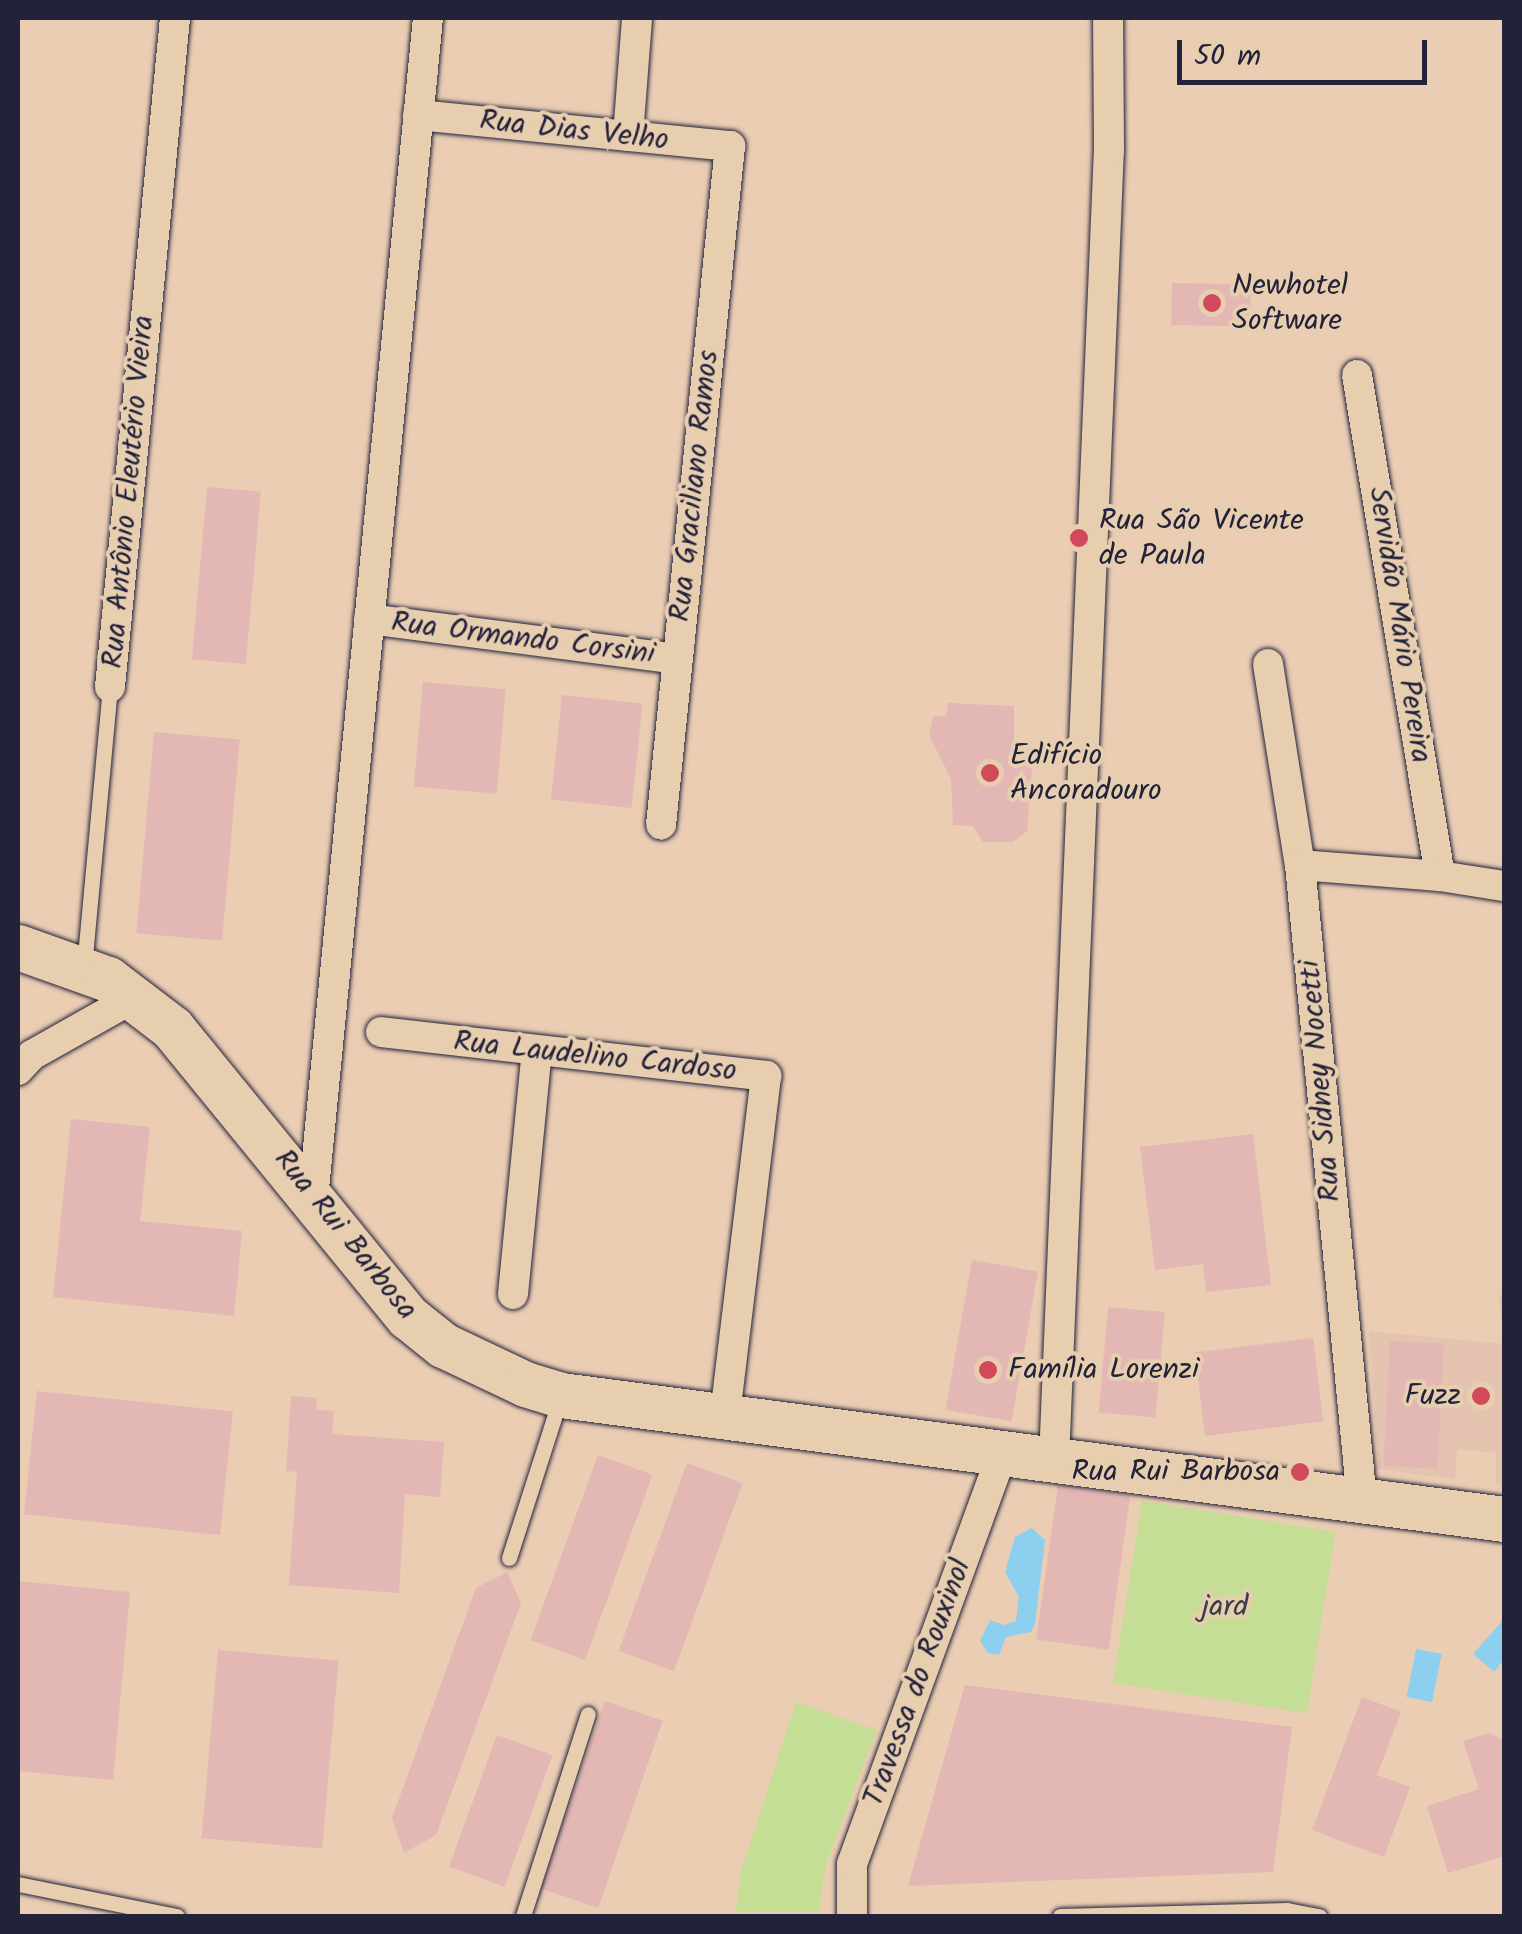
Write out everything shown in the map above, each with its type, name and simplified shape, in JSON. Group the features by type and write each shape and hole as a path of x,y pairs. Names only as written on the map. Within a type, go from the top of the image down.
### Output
{"main road":[{"name":"Rua Rui Barbosa","path":"18,947 84,967 135,997 205,1063 408,1317 442,1345 507,1377 561,1395 1504,1519"}],"street":[{"name":"Rua Antônio Eleutério Vieira","path":"110,687 174,18"},
{"path":"314,1198 428,18"},
{"path":"628,136 638,18"},
{"path":"1054,1460 1109,150 1108,18"},
{"name":"Rua Dias Velho","path":"418,116 730,146"},
{"name":"Rua Graciliano Ramos","path":"661,825 730,146"},
{"name":"Servidão Mário Pereira","path":"1358,375 1440,876"},
{"name":"Rua Ormando Corsini","path":"369,619 678,659"},
{"name":"Rua Sidney Nocetti","path":"1268,664 1300,865 1362,1501"},
{"path":"1300,865 1440,876 1504,886"},
{"path":"18,1070 32,1054 135,997"},
{"name":"Rua Laudelino Cardoso","path":"381,1032 766,1076 725,1416"},
{"path":"512,1294 537,1051"},
{"name":"Travessa do Rouxinol","path":"852,1916 852,1864 1002,1453"}],"lane":[{"name":"Rua Antônio Eleutério Vieira","path":"84,967 110,687"},
{"path":"508,1558 561,1395"},
{"path":"523,1916 588,1714"},
{"path":"18,1884 177,1916"},
{"path":"1060,1916 1288,1910 1319,1916"}],"shaded area":[{"path":"1499,1295 1504,1296 1504,1344"},
{"path":"1369,1331 1504,1344 1504,1485 1496,1484 1496,1453 1457,1449 1455,1479 1378,1469"}],"green space":[{"name":"jard","path":"1142,1501 1336,1532 1307,1713 1113,1683"},
{"path":"796,1702 877,1730 826,1864 819,1911 736,1912 741,1872"}],"water":[{"path":"1032,1528 1045,1540 1035,1624 1031,1632 1006,1637 999,1655 988,1653 980,1641 990,1620 1004,1625 1016,1621 1019,1597 1005,1572 1015,1537"},
{"path":"1504,1619 1504,1659 1494,1672 1473,1654"},
{"path":"1416,1649 1442,1654 1432,1702 1407,1697"}],"building":[{"name":"Newhotel Software","path":"1172,283 1251,284 1250,326 1171,325"},
{"path":"207,487 261,492 246,664 192,659"},
{"path":"423,682 506,689 497,794 414,787"},
{"path":"562,695 643,703 632,808 551,799"},
{"name":"Edifício Ancoradouro","path":"948,703 1014,706 1014,745 1022,746 1020,764 1032,768 1027,831 1013,842 983,842 973,826 953,825 951,779 929,735 933,716 946,716"},
{"path":"154,732 240,739 222,941 136,933"},
{"path":"71,1119 150,1127 140,1221 242,1231 234,1316 53,1297"},
{"path":"1253,1134 1271,1285 1206,1292 1203,1264 1155,1270 1140,1147"},
{"path":"972,1260 1038,1272 1012,1421 946,1410"},
{"path":"1108,1307 1165,1312 1156,1418 1099,1413"},
{"path":"1313,1338 1323,1421 1205,1436 1195,1353"},
{"path":"1390,1341 1444,1344 1437,1469 1383,1466"},
{"path":"37,1391 233,1412 220,1535 24,1514"},
{"path":"291,1396 317,1398 316,1410 334,1411 332,1434 444,1442 440,1497 405,1494 399,1593 289,1585 297,1472 286,1471"},
{"path":"598,1455 653,1475 585,1660 531,1640"},
{"path":"687,1463 742,1483 674,1671 619,1651"},
{"path":"1058,1485 1130,1495 1109,1650 1036,1639"},
{"path":"507,1572 521,1603 436,1835 404,1853 392,1818 476,1588"},
{"path":"18,1581 130,1592 113,1780 18,1771"},
{"path":"218,1650 339,1661 322,1849 202,1838"},
{"path":"965,1685 1292,1727 1273,1872 908,1886"},
{"path":"1362,1697 1401,1712 1377,1775 1410,1787 1384,1857 1312,1830"},
{"path":"605,1701 663,1721 598,1908 541,1888"},
{"path":"1489,1733 1504,1740 1504,1856 1448,1873 1427,1806 1479,1789 1463,1741"},
{"path":"497,1735 552,1755 505,1887 449,1867"}],"place":[{"name":"Newhotel Software","path":"1212,303"},
{"name":"Rua São Vicente de Paula","path":"1079,538"},
{"name":"Edifício Ancoradouro","path":"990,773"},
{"name":"Família Lorenzi","path":"988,1370"},
{"name":"Fuzz","path":"1481,1396"},
{"name":"Rua Rui Barbosa","path":"1300,1472"}]}
